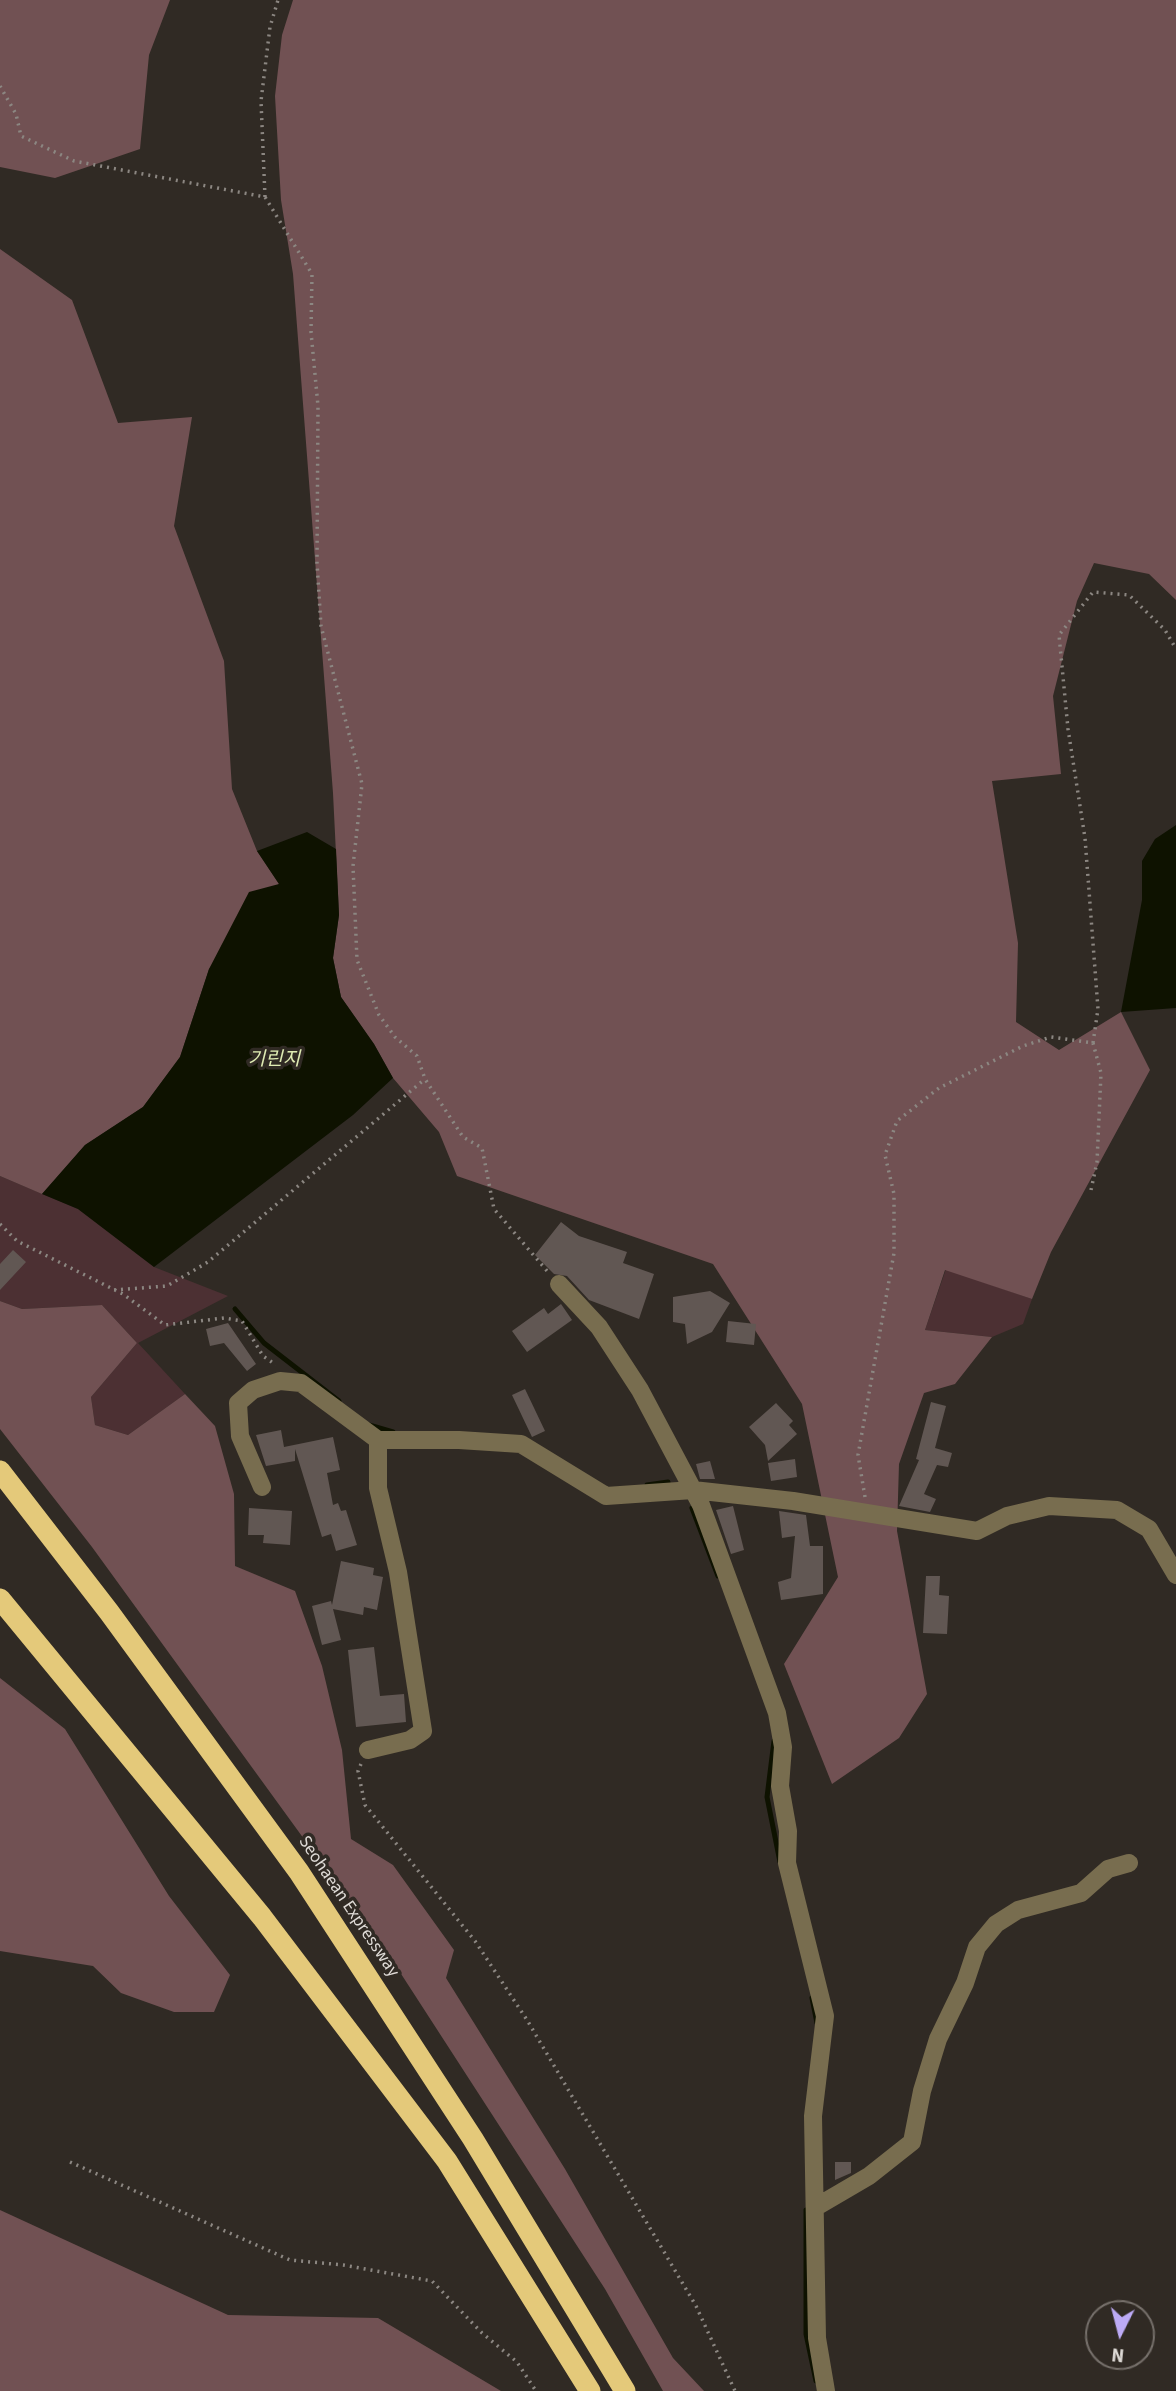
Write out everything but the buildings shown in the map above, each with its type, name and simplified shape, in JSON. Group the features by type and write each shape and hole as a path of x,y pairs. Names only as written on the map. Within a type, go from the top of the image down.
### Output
{"highway":[{"name":"Seohaean Expressway","path":"0,1471 109,1612 299,1872 473,2139 625,2391"},
{"path":"0,1599 262,1917 447,2161 590,2391"}],"street":[{"path":"559,1284 599,1327 693,1490 777,1713 783,1747 780,1786 788,1831 787,1863 825,2016 813,2116 817,2338 826,2391"},
{"path":"262,1487 240,1436 238,1403 253,1390 280,1381 301,1383 378,1440 459,1440 521,1444 606,1496 693,1490 793,1501 977,1531 1007,1516 1049,1506 1117,1510 1149,1529 1176,1575"},
{"path":"369,1750 411,1740 423,1731 398,1572 377,1488 378,1440"},
{"path":"816,2207 869,2176 912,2142 922,2091 938,2039 965,1983 977,1947 996,1924 1017,1910 1081,1893 1108,1869 1129,1863"}],"path":[{"path":"278,0 270,27 261,101 265,197 312,274 312,332 318,406 317,563 321,626 362,784 353,866 357,960 379,1015 395,1037 417,1056 425,1079 463,1137 482,1149 494,1209 559,1284"},
{"path":"0,86 16,114 20,136 74,161 265,197"},
{"path":"1091,1190 1097,1162 1101,1073 1093,1043 1098,1009 1085,838 1068,729 1059,635 1093,592 1129,595 1165,630 1176,649"},
{"path":"867,1513 858,1455 894,1253 894,1195 885,1155 897,1121 939,1088 1023,1046 1051,1037 1093,1043"},
{"path":"114,1290 167,1286 208,1262 425,1079"},
{"path":"0,1224 17,1241 114,1290 165,1325 224,1318 242,1321 263,1356 301,1383"},
{"path":"369,1750 358,1771 365,1805 475,1941 527,2020 696,2306 735,2391"},
{"path":"70,2162 290,2260 344,2265 432,2281 482,2333 517,2362 536,2391"}],"shaded area":[{"path":"0,0 170,0 149,55 140,149 55,178 0,167"},
{"path":"293,0 1176,0 1176,600 1149,574 1094,563 1077,601 1053,696 1061,774 992,781 1018,943 1016,1022 1059,1050 1121,1012 1150,1070 1051,1252 1032,1299 945,1270 925,1330 992,1337 955,1384 924,1393 899,1464 897,1531 927,1694 899,1738 832,1784 784,1664 838,1577 802,1404 713,1264 457,1176 439,1132 393,1078 374,1044 341,997 333,958 339,915 333,793 293,274 281,200 275,96 282,35"},
{"path":"0,249 72,300 118,423 192,417 174,526 224,661 232,789 257,851 279,884 209,969 180,1057 143,1107 85,1145 42,1194 0,1176"},
{"path":"0,1176 78,1209 154,1267 228,1296 138,1343 185,1394 128,1435 95,1425 91,1397 137,1343 102,1305 22,1309 0,1301"},
{"path":"946,1269 1032,1299 1023,1324 992,1337 925,1330"},
{"path":"0,1301 22,1309 102,1305 137,1343 91,1397 95,1425 128,1435 185,1394 215,1426 234,1494 235,1566 295,1591 322,1666 342,1750 351,1839 393,1865 454,1950 446,1978 565,2169 673,2358 704,2391 663,2391 605,2289 394,1963 92,1547 0,1429"},
{"path":"0,1678 65,1729 169,1896 230,1975 214,2012 174,2012 121,1993 93,1966 0,1951"},
{"path":"0,2210 228,2315 378,2318 501,2391 0,2391"}],"water":[{"path":"1176,825 1176,1008 1121,1012 1142,900 1142,861 1155,839"},
{"name":"기린지","path":"307,832 336,849 339,915 333,958 341,997 374,1044 393,1078 353,1115 154,1267 78,1209 42,1194 85,1145 143,1107 180,1057 209,969 249,892 279,884 257,851"}],"waterway":[{"path":"235,1309 264,1343 339,1401"},
{"path":"369,1425 393,1432"},
{"path":"647,1485 668,1482"},
{"path":"692,1508 718,1576"},
{"path":"774,1741 767,1797 780,1862"},
{"path":"812,1998 817,2023"},
{"path":"806,2210 806,2334 816,2381"}]}
